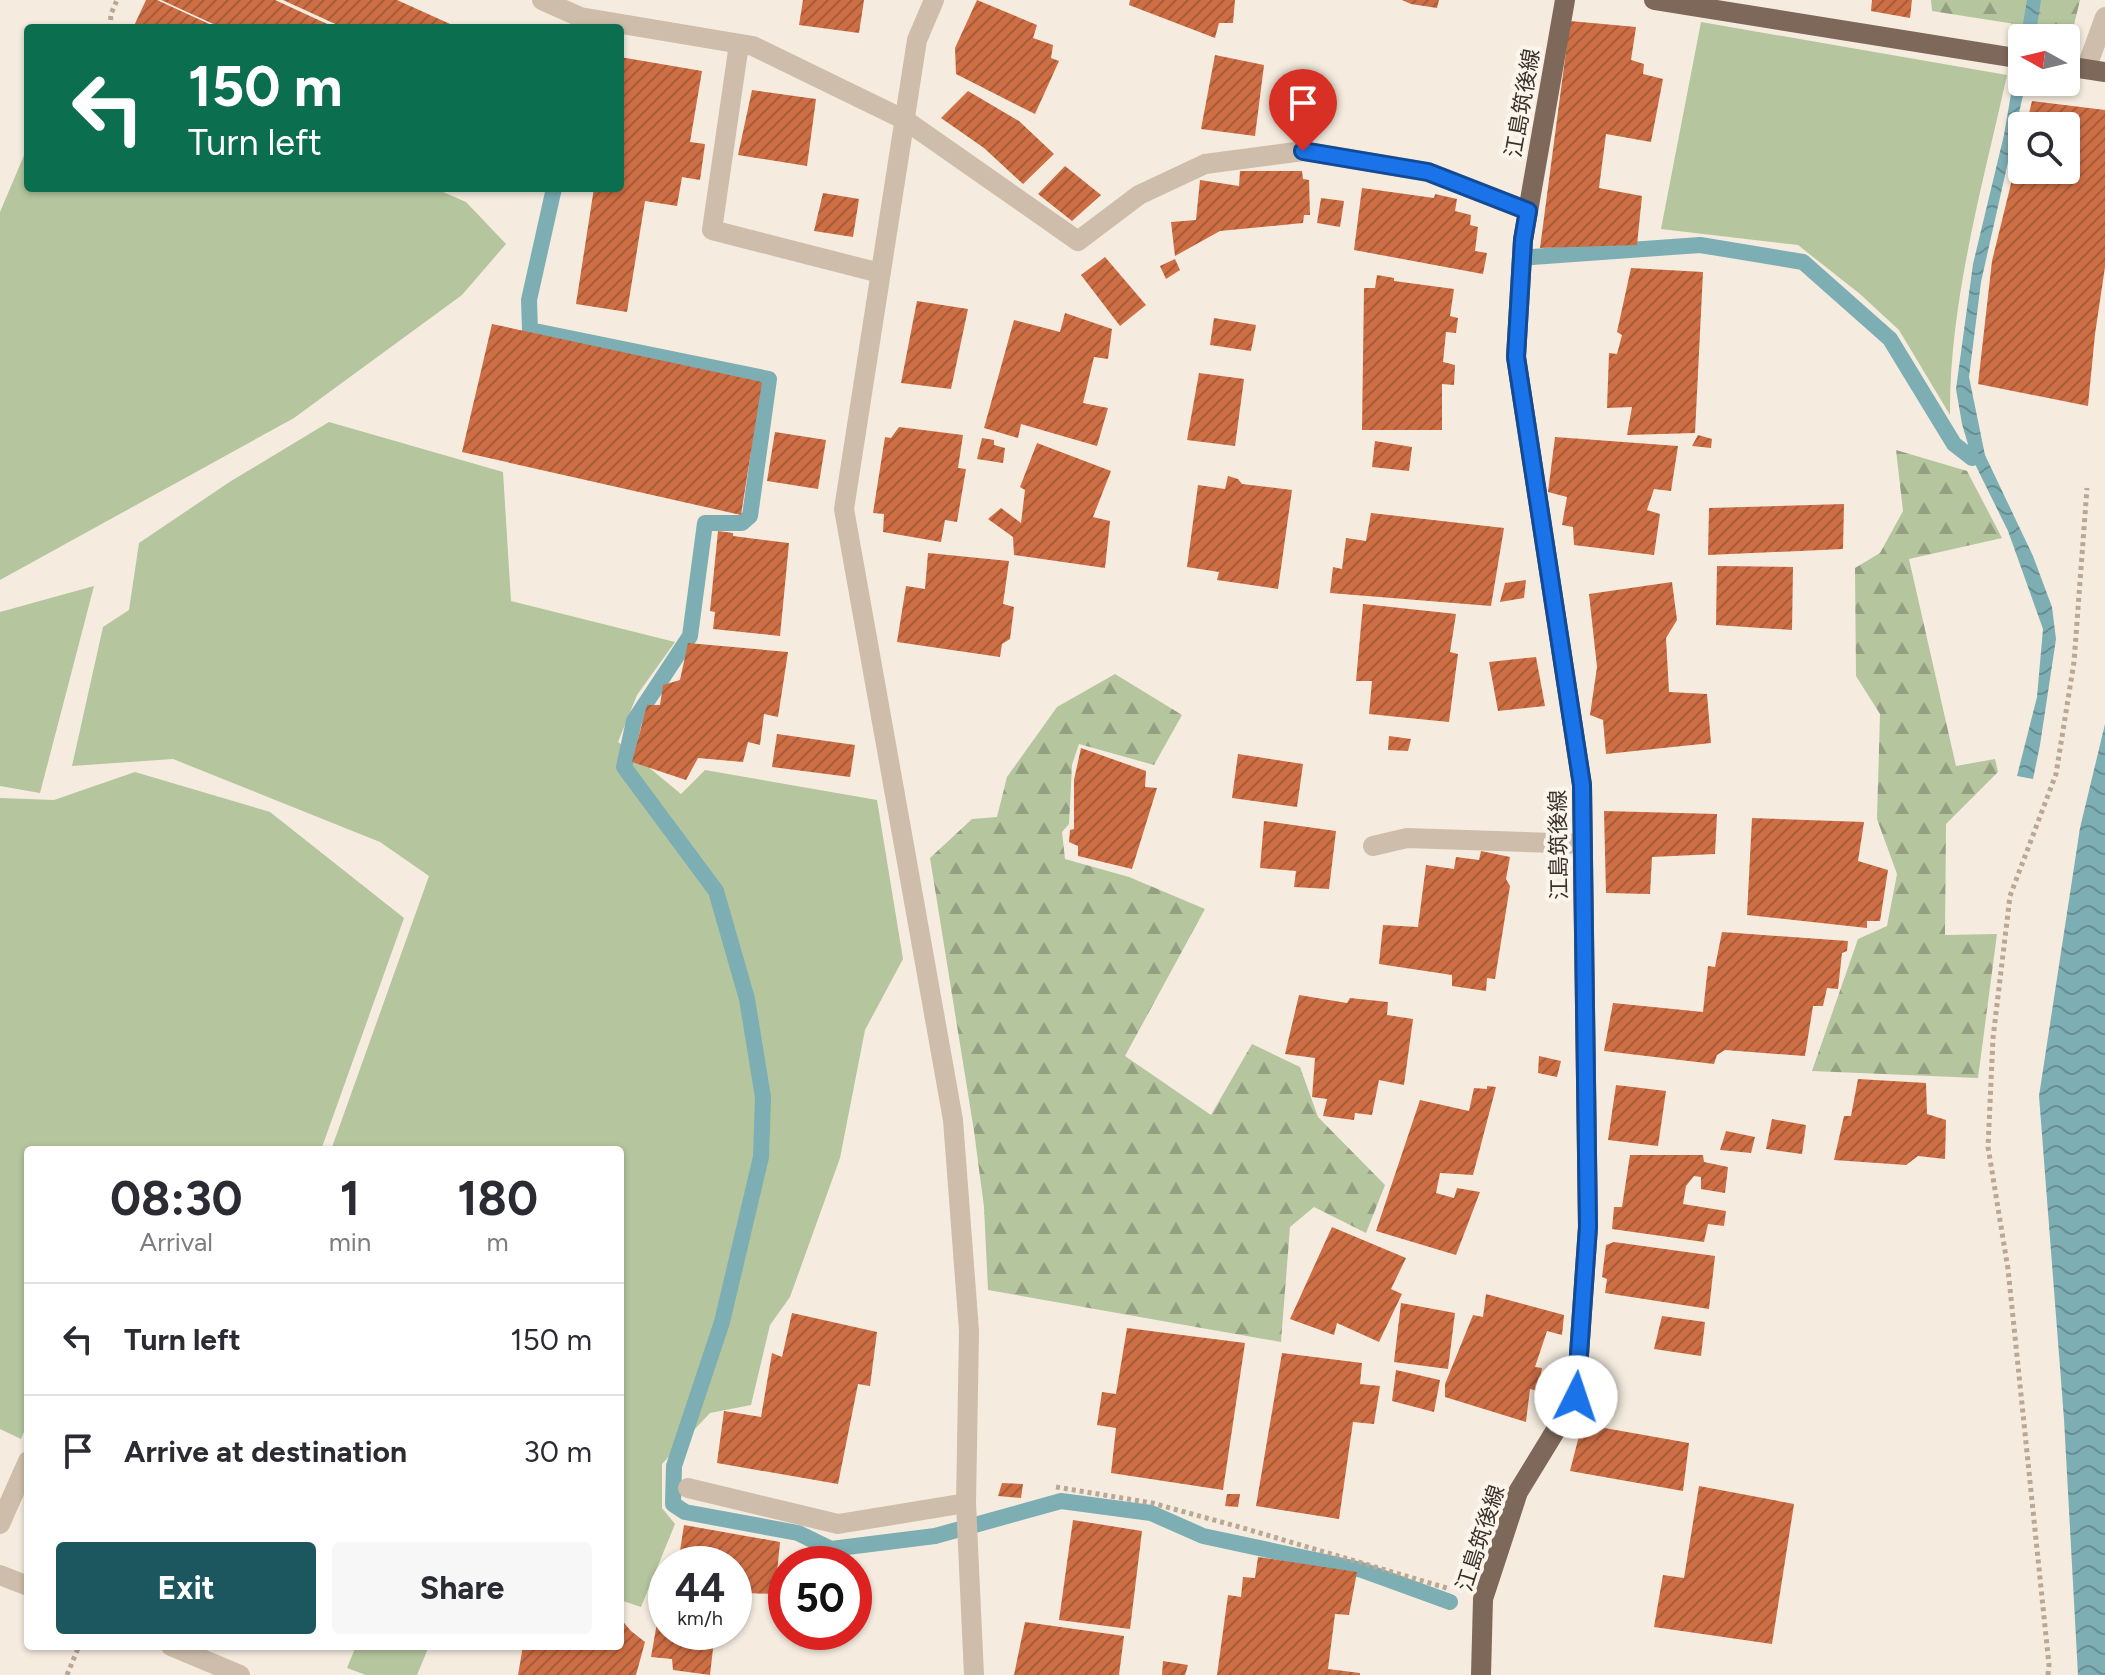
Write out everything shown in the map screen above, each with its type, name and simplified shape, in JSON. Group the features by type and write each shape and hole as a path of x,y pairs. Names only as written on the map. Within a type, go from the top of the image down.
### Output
{"main road":[{"name":"江島筑後線","path":"1481,1675 1483,1599 1518,1492 1576,1397 1588,1227 1582,785 1516,357 1523,240 1565,0"},
{"path":"1654,0 2008,57"}],"street":[{"path":"542,0 580,17 621,24"},
{"path":"934,0 917,40 844,509 953,1120 969,1331 966,1503 974,1675"},
{"path":"2086,69 2105,17"},
{"path":"624,24 753,46 905,120 1078,241 1139,195 1205,164 1303,151 1428,172 1528,211"},
{"path":"739,44 712,230 880,273"},
{"path":"1373,846 1407,838 1583,844"},
{"path":"0,1524 24,1470"},
{"path":"688,1488 838,1524 966,1503"},
{"path":"0,1575 24,1584"},
{"path":"181,1650 240,1675"}],"path":[{"path":"110,24 117,0"},
{"path":"2048,1675 2008,1269 1988,1147 1993,1038 2010,896 2056,774 2074,662 2087,488"},
{"path":"1056,1487 1152,1503 1483,1599"},
{"path":"67,1675 77,1650"}],"green space":[{"path":"1931,0 2080,0 2074,24 2015,24 1932,11"},
{"path":"1701,22 2007,75 1961,287 1951,373 1950,415 1899,330 1860,294 1798,245 1661,229"},
{"path":"24,155 24,192 443,192 466,202 506,244 462,295 294,418 0,580 0,212"},
{"path":"329,422 503,472 511,601 675,642 637,695 618,742 681,794 705,770 877,800 903,959 865,1030 840,1158 790,1297 770,1325 751,1405 710,1413 662,1464 662,1508 675,1524 666,1546 648,1546 648,1590 641,1607 624,1601 624,1146 332,1146 429,876 380,842 173,759 72,766 103,627 129,610 139,543 231,481"},
{"path":"1896,450 1967,471 2002,538 1909,559 1956,766 1995,759 1998,772 1946,824 1945,935 1997,934 1978,1078 1812,1071 1858,939 1887,926 1897,874 1877,819 1880,714 1856,676 1855,568 1880,553 1903,511"},
{"path":"94,586 40,793 0,786 0,612"},
{"path":"1115,674 1182,715 1154,765 1079,744 1072,765 1069,824 1062,832 1065,859 1129,877 1205,909 1125,1056 1211,1115 1252,1044 1300,1067 1318,1117 1385,1185 1366,1233 1314,1207 1290,1227 1281,1342 988,1290 984,1207 974,1131 930,858 972,819 997,817 1007,777 1057,707"},
{"path":"135,772 270,812 404,918 322,1146 24,1146 24,1432 21,1439 0,1429 0,798 54,800"},
{"path":"354,1650 427,1650 417,1675 366,1675 347,1668"}],"water":[{"path":"2027,0 2041,0 2037,24 2023,24"},
{"path":"2011,96 2023,96 2019,112 2008,112 2008,162 1981,282 1969,377 1985,455 2033,556 2052,607 2056,639 2033,779 2017,776 2037,697 2043,629 2008,531 1972,458 1956,389 1973,264"},
{"path":"2105,724 2105,1675 2078,1675 2064,1419 2039,1096 2080,828"}],"building":[{"path":"146,0 157,0 209,24 135,24"},
{"path":"161,0 275,0 327,24 213,24"},
{"path":"283,0 397,0 450,24 335,24"},
{"path":"803,0 864,0 859,33 799,25"},
{"path":"977,0 1037,25 1033,38 1053,45 1051,58 1059,61 1035,114 956,74 955,48"},
{"path":"1130,0 1235,0 1233,23 1219,23 1215,38 1129,5"},
{"path":"1402,0 1439,0 1437,8"},
{"path":"1872,0 1912,0 1910,18 1871,11"},
{"path":"1570,21 1636,27 1631,60 1644,64 1643,74 1663,79 1651,142 1606,134 1599,188 1642,196 1637,245 1540,248"},
{"path":"1215,55 1264,65 1255,136 1201,129"},
{"path":"624,58 702,71 690,142 705,144 700,180 682,177 677,206 645,201 627,312 576,304 593,192 624,192"},
{"path":"752,90 816,99 807,166 738,155"},
{"path":"968,91 1019,121 1054,154 1023,184 984,148 941,118"},
{"path":"2032,101 2105,110 2105,267 2088,406 1978,384 1992,261 2011,184 2080,184 2080,112 2029,112"},
{"path":"1065,166 1101,195 1072,221 1038,194"},
{"path":"1240,171 1302,171 1303,179 1309,180 1310,215 1304,215 1303,223 1220,231 1175,256 1171,222 1196,220 1200,180 1239,186"},
{"path":"1362,188 1434,198 1435,194 1457,199 1455,211 1471,215 1470,225 1478,227 1475,251 1487,253 1483,274 1354,250"},
{"path":"823,193 859,199 853,237 814,231"},
{"path":"1321,198 1344,201 1340,227 1317,223"},
{"path":"1105,257 1146,305 1120,326 1081,275"},
{"path":"1175,259 1180,270 1166,279 1160,266"},
{"path":"1631,268 1703,272 1695,433 1627,435 1632,407 1607,408 1609,353 1617,354 1622,335 1617,332"},
{"path":"1377,275 1394,278 1394,281 1454,289 1450,316 1458,318 1456,333 1446,332 1443,362 1455,365 1454,385 1442,384 1442,430 1362,430 1364,288 1375,288"},
{"path":"917,301 968,309 951,389 901,383"},
{"path":"1065,313 1112,329 1108,359 1094,357 1083,403 1108,408 1097,446 1021,424 1018,438 984,428 1014,320 1060,332"},
{"path":"1214,318 1256,325 1251,351 1210,345"},
{"path":"492,324 762,382 741,515 462,452"},
{"path":"1199,373 1244,379 1235,446 1187,440"},
{"path":"899,427 963,435 958,468 966,469 957,522 945,520 941,542 883,532 884,514 873,513 885,437 891,438"},
{"path":"775,432 826,440 818,489 767,481"},
{"path":"1698,435 1712,439 1711,448 1692,446"},
{"path":"1555,437 1678,446 1671,491 1654,489 1647,510 1660,514 1654,555 1574,545 1573,527 1562,525 1567,497 1548,492"},
{"path":"982,438 994,440 994,445 1005,448 1003,463 977,459"},
{"path":"1375,441 1412,447 1409,471 1372,467"},
{"path":"1037,443 1111,471 1093,517 1110,521 1105,568 1014,555 1013,537 988,519 1001,508 1021,523 1025,490 1020,487"},
{"path":"1228,476 1242,484 1292,490 1278,589 1217,580 1219,572 1187,567 1198,485 1225,489"},
{"path":"1844,504 1843,549 1708,555 1709,508"},
{"path":"1371,513 1504,528 1491,606 1330,593 1333,567 1342,569 1346,538 1366,541"},
{"path":"718,531 733,533 733,536 789,543 780,636 713,629 715,612 710,611"},
{"path":"928,553 1009,561 1003,604 1014,607 1010,639 1002,644 1000,657 897,642 906,586 925,589"},
{"path":"1717,566 1793,567 1792,630 1716,625"},
{"path":"1526,580 1524,598 1500,602 1505,583"},
{"path":"1672,582 1677,620 1666,638 1669,692 1707,694 1711,743 1606,754 1603,720 1590,715 1597,667 1589,594"},
{"path":"1363,604 1456,614 1450,652 1458,654 1449,722 1369,714 1372,681 1356,681"},
{"path":"688,643 788,652 778,717 764,714 760,745 748,742 743,762 698,758 686,780 632,762 647,705 660,705 663,685 680,680"},
{"path":"1536,657 1545,706 1498,711 1489,662"},
{"path":"777,734 855,745 850,777 772,767"},
{"path":"1389,736 1411,739 1408,751 1388,750"},
{"path":"1081,748 1146,771 1145,787 1157,788 1132,869 1078,856 1078,846 1069,842 1070,830 1074,829 1074,780"},
{"path":"1238,754 1303,764 1297,807 1232,798"},
{"path":"1604,811 1717,814 1715,854 1652,857 1650,894 1606,893"},
{"path":"1752,818 1864,822 1858,861 1888,870 1880,921 1867,921 1867,928 1747,915"},
{"path":"1264,821 1336,831 1329,889 1294,887 1296,871 1260,868"},
{"path":"1481,851 1510,857 1506,879 1510,886 1495,979 1487,978 1486,991 1452,986 1452,975 1379,964 1383,925 1418,927 1426,865 1454,869 1456,857 1479,860"},
{"path":"1722,932 1848,941 1847,951 1842,953 1838,989 1827,988 1823,1006 1813,1006 1805,1056 1725,1050 1717,1055 1714,1064 1604,1051 1613,1003 1703,1012 1708,966 1715,967"},
{"path":"1299,995 1347,1003 1350,998 1388,1002 1387,1015 1413,1019 1404,1085 1379,1080 1372,1115 1355,1113 1354,1120 1323,1116 1327,1099 1312,1097 1315,1058 1285,1054"},
{"path":"1539,1056 1561,1061 1557,1077 1538,1073"},
{"path":"1858,1079 1926,1083 1927,1114 1946,1120 1945,1159 1918,1156 1906,1165 1834,1160 1844,1116 1851,1116"},
{"path":"1616,1085 1666,1091 1658,1146 1608,1140"},
{"path":"1487,1086 1496,1087 1473,1175 1440,1173 1436,1193 1454,1198 1457,1188 1480,1192 1456,1255 1376,1231 1420,1100 1469,1111 1474,1088 1487,1089"},
{"path":"1772,1119 1806,1125 1802,1154 1766,1149"},
{"path":"1726,1131 1755,1137 1751,1153 1720,1150"},
{"path":"1630,1155 1703,1155 1704,1162 1728,1167 1725,1193 1701,1189 1701,1177 1694,1176 1686,1186 1683,1204 1726,1211 1724,1226 1708,1224 1704,1242 1612,1229 1614,1207 1622,1207"},
{"path":"1332,1227 1406,1258 1391,1289 1402,1294 1379,1342 1337,1323 1334,1335 1290,1319"},
{"path":"1614,1242 1715,1256 1709,1309 1605,1293 1607,1279 1602,1277 1606,1245"},
{"path":"1486,1294 1564,1315 1562,1335 1547,1331 1535,1367 1542,1368 1538,1391 1530,1389 1526,1422 1445,1397 1445,1384 1473,1315 1483,1317"},
{"path":"1401,1303 1455,1313 1448,1369 1394,1362"},
{"path":"792,1313 877,1332 870,1386 858,1384 838,1484 717,1463 724,1411 761,1417 772,1353 782,1357"},
{"path":"1662,1316 1705,1322 1701,1356 1654,1349"},
{"path":"1127,1328 1245,1343 1223,1490 1111,1473 1116,1428 1097,1425 1102,1392 1116,1394"},
{"path":"1282,1353 1362,1363 1360,1384 1380,1386 1374,1424 1353,1422 1339,1519 1256,1506"},
{"path":"1396,1370 1440,1380 1434,1412 1392,1401"},
{"path":"1582,1424 1689,1443 1683,1491 1570,1471"},
{"path":"1002,1483 1023,1484 1021,1498 998,1496"},
{"path":"1699,1486 1794,1504 1772,1644 1654,1627 1663,1575 1684,1578"},
{"path":"1227,1494 1240,1494 1238,1507 1225,1506"},
{"path":"1073,1520 1142,1531 1130,1629 1059,1620"},
{"path":"684,1525 780,1542 780,1546 768,1546 768,1594 752,1593 752,1546 681,1546"},
{"path":"1258,1557 1357,1572 1349,1615 1335,1614 1328,1669 1360,1675 1217,1675 1228,1595 1241,1597 1243,1577 1255,1578"},
{"path":"1025,1622 1124,1636 1119,1675 1014,1675"},
{"path":"624,1623 645,1642 636,1675 518,1675 522,1650 624,1650"},
{"path":"652,1650 713,1650 710,1675 673,1670 672,1659 651,1657"},
{"path":"1163,1661 1188,1665 1185,1675 1162,1675"}],"waterway":[{"path":"553,192 529,300 530,330 769,379 750,516 742,523 705,523 690,636 634,721 624,767 716,891 747,999 763,1097 761,1157 722,1322 674,1466 673,1504 685,1512 798,1533 831,1549 935,1536 1061,1501 1151,1513 1203,1536 1362,1570 1450,1602"},
{"path":"1532,257 1700,245 1803,262 1890,339 1954,444 1972,458"}],"route":[{"path":"1303,151 1428,172 1528,211 1523,240 1516,357 1582,785 1588,1227 1576,1397"}]}
